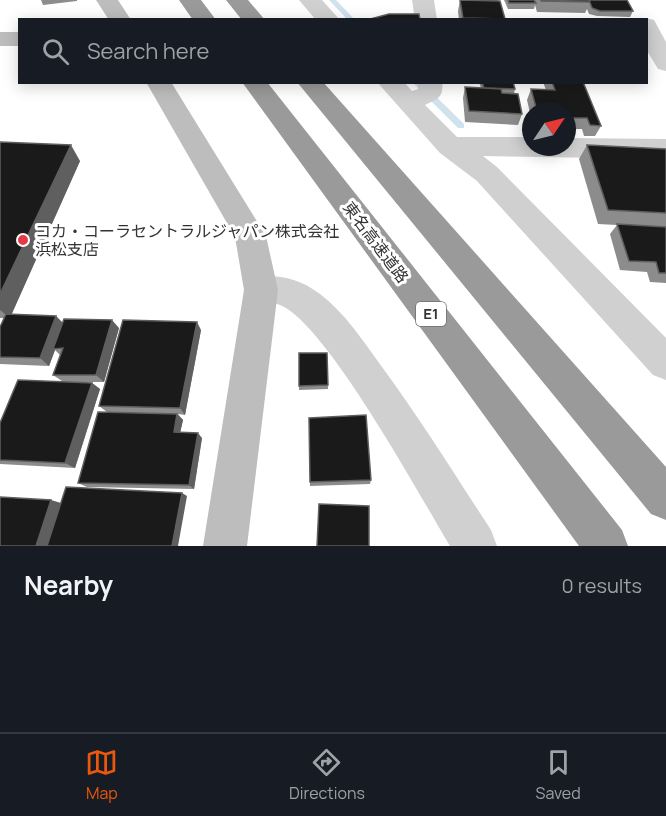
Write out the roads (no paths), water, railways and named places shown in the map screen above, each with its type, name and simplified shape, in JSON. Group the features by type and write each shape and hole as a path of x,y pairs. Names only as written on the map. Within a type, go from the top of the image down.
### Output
{"highway":[{"path":"190,0 204,18"},
{"path":"237,0 252,18"},
{"name":"東名高速道路","path":"256,84 606,546"},
{"path":"311,84 666,499"}],"street":[{"path":"107,0 119,18"},
{"path":"310,0 327,18"},
{"path":"423,0 426,18"},
{"path":"648,28 666,64"},
{"path":"0,39 18,39"},
{"path":"159,84 250,236 261,290 225,546"},
{"path":"415,91 450,146 486,174 663,355"},
{"path":"450,146 666,149"},
{"path":"261,290 289,292 314,309 350,351 475,546"}],"waterway":[{"path":"332,0 350,18"},
{"path":"418,84 461,126"}],"place":[{"name":"コカ・コーラセントラルジャパン株式会社 浜松支店","path":"23,240"}]}
